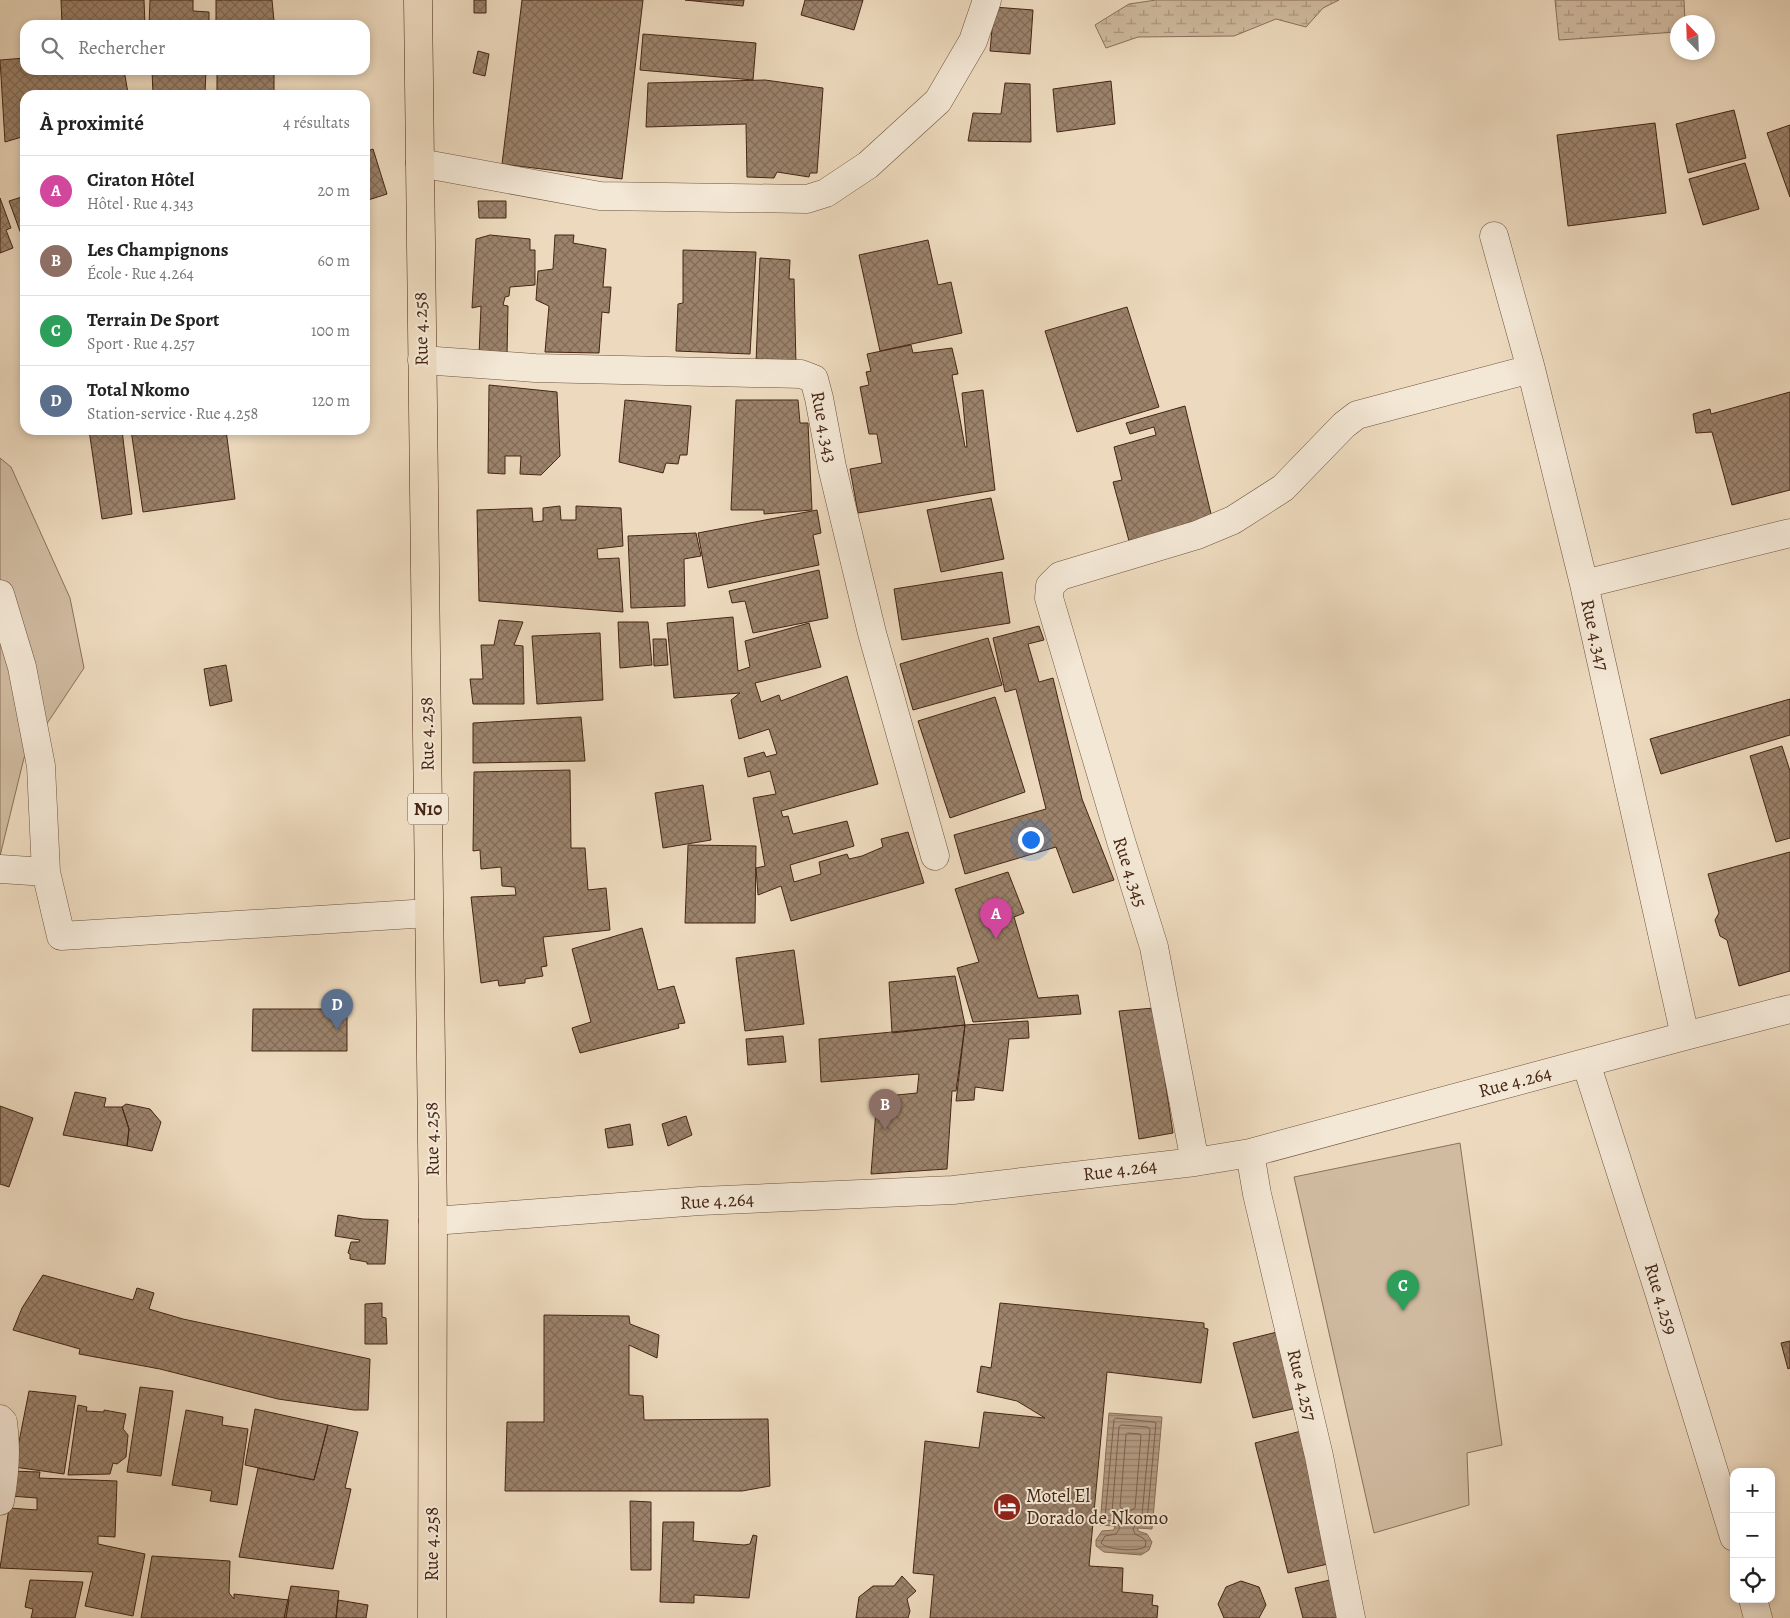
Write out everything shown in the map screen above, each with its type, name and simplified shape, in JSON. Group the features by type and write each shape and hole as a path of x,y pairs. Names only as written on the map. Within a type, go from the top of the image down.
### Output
{"highway":[{"name":"Rue 4.258","path":"418,0 433,1221 432,1618"}],"street":[{"path":"420,163 600,196 807,199 826,194 868,165 938,101 973,41 987,0"},
{"name":"Rue 4.347","path":"1494,236 1531,369 1584,584 1685,1036"},
{"name":"Rue 4.343","path":"422,360 535,368 801,374 814,379 832,468 872,633 935,856"},
{"name":"Rue 4.345","path":"1195,1162 1154,947 1049,598 1050,586 1060,576 1196,535 1233,520 1283,488 1344,425 1357,415 1531,369"},
{"path":"1584,584 1790,533"},
{"path":"0,594 22,667 41,766 46,872 61,936 429,912"},
{"path":"0,869 46,872"},
{"name":"Rue 4.264","path":"433,1221 700,1202 953,1190 1195,1162 1250,1153 1790,1009"},
{"name":"Rue 4.259","path":"1586,1063 1730,1524"},
{"name":"Rue 4.257","path":"1250,1153 1263,1222 1320,1456 1350,1618"},
{"path":"0,1419 3,1422 6,1443 0,1500"},
{"path":"1754,1603 1758,1618"}],"green space":[{"path":"1156,0 1339,0 1323,8 1306,27 1276,19 1234,36 1138,37 1106,48 1095,25 1129,4"},
{"path":"1555,0 1684,0 1685,15 1670,15 1670,32 1559,40"},
{"path":"0,458 11,467 70,598 84,668 24,758 0,856"},
{"path":"1460,1143 1502,1445 1467,1453 1469,1505 1374,1533 1294,1177"}],"water":[{"path":"1109,1413 1162,1417 1152,1529 1138,1528 1138,1531 1147,1534 1152,1542 1149,1550 1141,1555 1104,1552 1096,1546 1096,1540 1102,1531 1114,1530 1115,1526 1100,1525"}],"building":[{"path":"61,0 144,0 145,20 62,20"},
{"path":"150,0 193,0 193,11 209,12 209,20 149,20"},
{"path":"216,0 272,0 274,20 216,20"},
{"path":"474,0 486,0 486,13 474,13"},
{"path":"522,0 643,0 622,179 502,164"},
{"path":"685,0 744,0 743,6"},
{"path":"805,0 863,0 854,30 801,15"},
{"path":"994,7 1033,10 1030,54 990,51"},
{"path":"643,34 756,43 753,80 640,70"},
{"path":"478,51 489,54 485,76 473,73"},
{"path":"20,58 20,75 125,75 127,90 20,90 20,138 5,142 0,60"},
{"path":"152,75 206,75 205,90 153,90"},
{"path":"217,75 274,75 274,90 217,90"},
{"path":"765,80 823,88 817,173 810,173 809,177 777,172 774,178 747,177 746,124 646,127 648,83"},
{"path":"1111,81 1115,124 1057,132 1053,89"},
{"path":"1005,83 1030,84 1031,142 968,141 973,113 1001,114"},
{"path":"1734,110 1746,158 1688,173 1676,124"},
{"path":"1655,123 1666,213 1568,226 1557,135"},
{"path":"1790,125 1790,197 1767,133"},
{"path":"373,149 387,194 370,199 370,150"},
{"path":"1745,163 1759,209 1703,225 1689,179"},
{"path":"0,198 11,228 6,230 13,248 0,253"},
{"path":"20,198 20,231 9,201"},
{"path":"478,201 506,201 506,218 479,218"},
{"path":"490,235 530,239 530,250 535,250 535,285 510,287 509,296 505,297 503,305 508,306 507,356 479,355 481,306 472,308 476,239"},
{"path":"555,235 574,235 573,243 606,249 603,287 611,287 609,313 602,312 599,353 545,352 549,306 536,300 538,271 553,269"},
{"path":"928,240 938,285 951,282 962,333 880,351 859,255"},
{"path":"683,250 756,252 750,354 676,351 678,304 683,303"},
{"path":"760,258 790,260 789,279 794,279 796,365 756,363"},
{"path":"1127,307 1159,407 1077,432 1045,331"},
{"path":"911,345 913,353 952,348 958,374 952,375 965,447 967,447 962,393 983,390 995,490 858,513 850,469 882,463 877,434 869,434 860,387 869,385 866,372 871,371 867,354"},
{"path":"489,385 557,392 560,456 541,475 520,474 521,456 505,456 505,474 488,473"},
{"path":"1790,392 1790,490 1732,505 1712,432 1696,433 1693,414 1710,409 1711,414"},
{"path":"625,400 691,406 687,455 680,455 678,464 666,463 663,473 619,462"},
{"path":"736,400 798,400 800,423 808,423 812,510 764,514 764,510 731,510"},
{"path":"1185,406 1212,518 1129,541 1113,482 1122,480 1114,447 1156,435 1154,427 1130,434 1126,423"},
{"path":"90,435 123,435 132,514 102,519"},
{"path":"132,435 227,435 235,499 143,512"},
{"path":"991,498 1004,559 941,572 927,510"},
{"path":"560,506 561,520 576,520 576,506 621,508 623,546 597,549 598,559 619,558 623,612 479,601 477,510 532,508 533,522 543,521 543,508"},
{"path":"817,510 821,533 813,535 819,565 708,588 698,533"},
{"path":"696,533 701,556 684,559 685,606 631,608 628,536"},
{"path":"819,570 828,618 753,633 745,601 732,603 729,591"},
{"path":"1002,572 1010,623 902,640 894,589"},
{"path":"733,617 738,671 750,667 745,641 809,623 821,667 755,683 761,702 779,695 781,701 847,676 878,784 781,811 783,817 788,816 793,834 847,821 854,846 790,865 794,882 821,874 819,862 847,854 849,859 862,856 883,847 881,839 908,832 924,883 791,921 781,886 758,895 756,868 765,866 753,798 776,794 770,771 748,777 744,758 764,752 766,757 777,754 769,729 739,739 731,700 740,693 674,698 667,623"},
{"path":"499,620 523,622 514,645 523,646 524,704 473,704 470,679 483,679 481,645 494,645"},
{"path":"618,622 648,622 652,665 620,668"},
{"path":"1039,626 1044,640 1028,644 1039,682 1053,678 1082,799 1114,880 1073,893 1056,847 965,874 954,835 1046,809 1016,689 1005,692 993,638"},
{"path":"600,633 603,700 537,704 532,636"},
{"path":"988,638 1002,685 913,710 900,664"},
{"path":"653,639 666,639 668,665 654,666"},
{"path":"226,665 232,701 210,706 204,669"},
{"path":"995,697 1025,792 950,818 918,721"},
{"path":"1790,699 1790,735 1661,774 1650,739"},
{"path":"581,717 585,761 473,763 473,723"},
{"path":"1782,746 1790,771 1790,838 1776,842 1750,756"},
{"path":"570,770 571,848 585,848 588,890 606,888 610,930 543,937 547,966 541,967 543,976 525,979 525,983 499,986 498,980 481,983 471,897 516,895 515,887 502,886 501,867 481,869 480,850 473,851 474,772"},
{"path":"703,785 711,840 663,848 655,793"},
{"path":"688,845 756,846 755,923 685,923"},
{"path":"1790,852 1790,971 1739,986 1727,940 1720,936 1715,920 1719,913 1708,874"},
{"path":"1008,872 1024,913 1014,917 1038,998 1078,995 1081,1014 973,1022 957,968 979,962 955,889"},
{"path":"642,928 658,990 674,986 685,1023 678,1024 679,1028 580,1053 572,1028 591,1022 572,949"},
{"path":"794,950 804,1024 745,1031 736,958"},
{"path":"955,976 965,1025 892,1033 889,982"},
{"path":"1154,1008 1173,1133 1139,1139 1119,1011"},
{"path":"253,1009 347,1009 347,1051 252,1051"},
{"path":"1028,1021 1029,1038 1009,1039 1003,1091 975,1087 974,1100 956,1101 965,1025"},
{"path":"965,1025 956,1091 952,1091 947,1169 871,1174 877,1097 917,1093 919,1074 821,1082 819,1039"},
{"path":"783,1036 786,1062 748,1065 746,1039"},
{"path":"75,1092 106,1098 104,1107 122,1107 129,1129 127,1146 63,1135"},
{"path":"126,1104 150,1109 161,1122 152,1151 127,1146 129,1129 122,1107"},
{"path":"0,1106 33,1118 9,1187 0,1184"},
{"path":"686,1116 692,1135 668,1146 662,1124"},
{"path":"630,1124 633,1145 608,1148 605,1129"},
{"path":"338,1215 388,1220 385,1264 367,1264 367,1262 350,1259 350,1254 348,1253 351,1242 359,1242 360,1240 335,1236"},
{"path":"43,1275 133,1300 137,1288 154,1293 149,1309 183,1319 370,1359 368,1410 354,1410 278,1399 160,1369 79,1354 80,1349 13,1330 22,1308"},
{"path":"382,1303 382,1317 386,1318 387,1344 365,1344 365,1304"},
{"name":"Motel El Dorado de Nkomo","path":"1000,1303 1204,1323 1204,1328 1208,1329 1201,1383 1107,1372 1089,1566 1123,1568 1122,1592 1153,1595 1152,1605 1158,1606 1157,1618 930,1618 934,1575 913,1573 925,1441 979,1448 984,1412 1045,1418 1017,1401 977,1392 981,1366 991,1368"},
{"path":"544,1315 629,1316 630,1324 659,1335 657,1358 629,1345 629,1395 643,1396 644,1420 768,1419 770,1486 742,1491 505,1491 507,1422 544,1422"},
{"path":"1277,1332 1297,1408 1253,1418 1233,1343"},
{"path":"1790,1341 1790,1368 1788,1369 1781,1343"},
{"path":"140,1387 173,1391 161,1476 127,1472"},
{"path":"29,1391 76,1396 64,1474 14,1467"},
{"path":"78,1405 87,1407 86,1411 104,1412 104,1410 126,1414 123,1429 128,1435 126,1457 117,1464 113,1463 110,1474 68,1475"},
{"path":"255,1409 328,1425 314,1480 245,1465"},
{"path":"186,1410 223,1417 222,1425 248,1429 237,1505 210,1501 212,1491 172,1485"},
{"path":"328,1425 358,1432 345,1488 351,1489 333,1569 239,1557 258,1468 314,1480"},
{"path":"1305,1430 1328,1564 1288,1573 1255,1443"},
{"path":"11,1471 40,1472 39,1478 117,1481 115,1537 98,1536 98,1544 145,1554 133,1616 85,1606 93,1572 0,1568 9,1508 37,1510 37,1498 10,1496"},
{"path":"630,1501 651,1502 651,1570 631,1570"},
{"path":"663,1522 694,1522 693,1541 744,1545 750,1544 753,1535 757,1536 749,1598 694,1595 694,1603 660,1602"},
{"path":"152,1556 230,1561 229,1593 234,1599 234,1594 289,1600 286,1618 141,1618"},
{"path":"902,1576 916,1591 907,1599 910,1611 908,1618 856,1618 859,1597 873,1586 894,1586"},
{"path":"30,1580 83,1582 75,1618 31,1618 33,1609 25,1607"},
{"path":"1330,1580 1339,1618 1303,1618 1295,1588"},
{"path":"1241,1581 1259,1587 1266,1605 1259,1618 1224,1618 1218,1604 1226,1587"},
{"path":"291,1586 339,1591 336,1618 284,1618"},
{"path":"338,1600 368,1605 366,1618 336,1618"}],"place":[{"name":"Ciraton Hôtel","path":"996,939"},
{"name":"Total Nkomo","path":"337,1030"},
{"name":"Les Champignons","path":"885,1130"},
{"name":"Terrain De Sport","path":"1403,1311"},
{"name":"Motel El Dorado de Nkomo","path":"1007,1507"}]}
